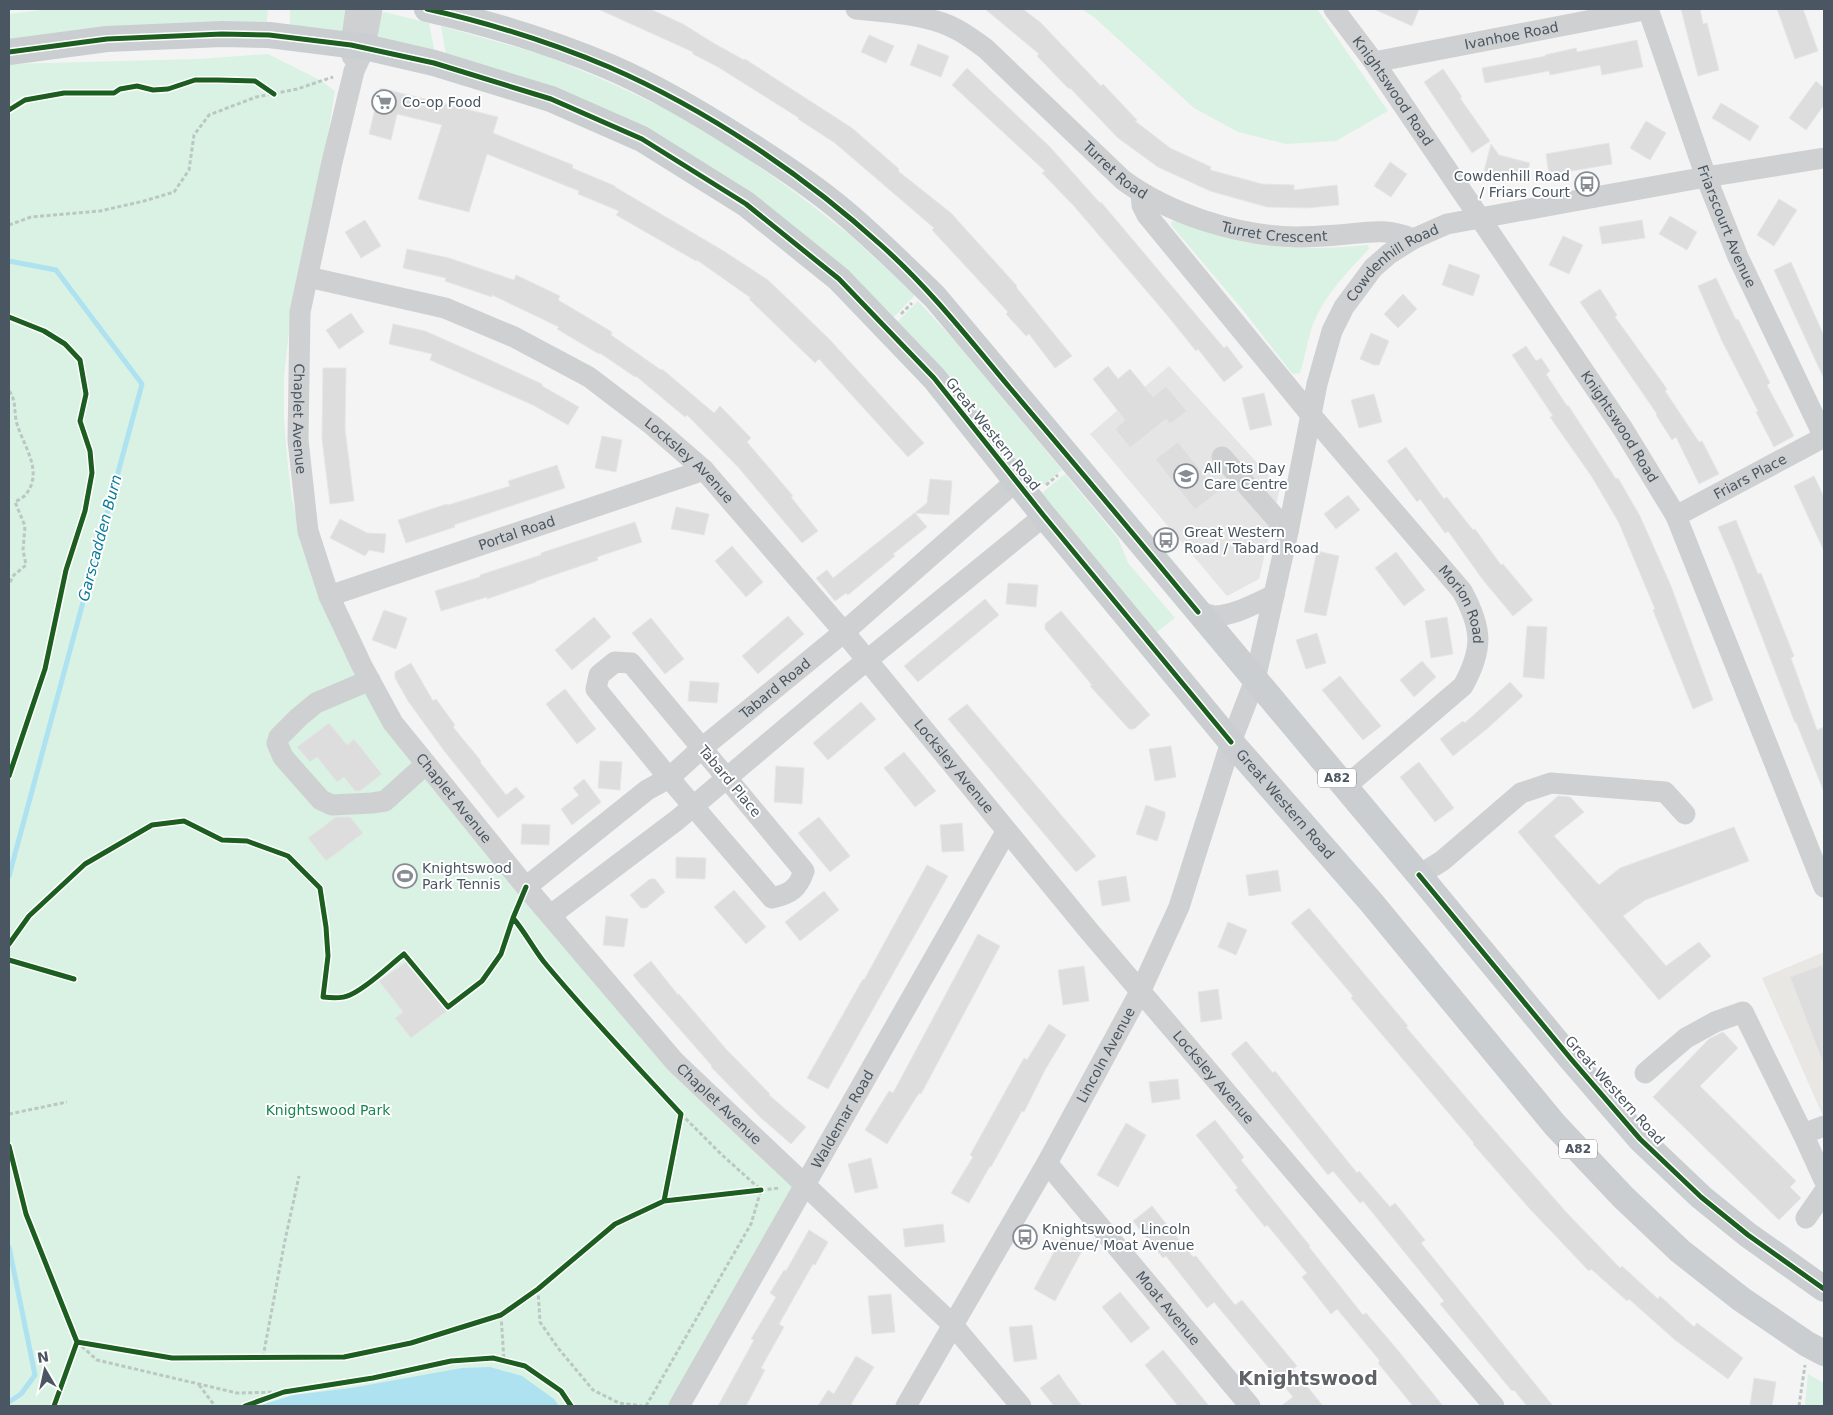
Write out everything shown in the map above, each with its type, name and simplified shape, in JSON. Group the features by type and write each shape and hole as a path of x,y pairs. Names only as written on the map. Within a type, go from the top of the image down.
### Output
{"main road":[{"name":"Great Western Road","path":"427,9 459,16 562,48 611,68 695,110 786,168 820,193 884,247 926,289 1073,462 1571,1059 1640,1139 1701,1197 1824,1289"},
{"name":"Great Western Road","path":"9,52 107,39 222,34 269,35 358,46 434,63 550,99 642,139 746,204 839,279 934,378 1030,498 1232,742 1372,902 1555,1125 1622,1197 1680,1251 1741,1299 1807,1344 1815,1358"}],"street":[{"path":"356,9 358,46"},
{"path":"358,46 372,9"},
{"name":"Turret Road","path":"856,9 911,15 937,21 968,36 986,49 1107,165 1141,193 1142,205 1148,215 1311,415"},
{"name":"Knightswood Road","path":"1334,9 1374,62 1623,429 1676,516 1824,887"},
{"name":"Ivanhoe Road","path":"1374,62 1649,9"},
{"name":"Friarscourt Avenue","path":"1649,9 1706,177 1738,257 1824,437"},
{"name":"Chaplet Avenue","path":"358,46 300,312 298,440 308,532 329,596 393,723 526,887 675,1062 952,1324 1021,1406"},
{"name":"Cowdenhill Road","path":"1255,680 1325,354 1332,331 1344,308 1373,268 1389,254 1413,239 1447,224 1706,177 1824,158"},
{"name":"Turret Crescent","path":"1141,193 1176,210 1209,222 1258,233 1294,237 1389,231 1413,239"},
{"name":"Locksley Avenue","path":"308,277 445,308 514,337 589,377 652,425 704,470 844,632 866,662 1006,832 1494,1406"},
{"name":"Morion Road","path":"1311,415 1462,591 1473,610 1478,630 1478,650 1473,668 1463,686 1345,787"},
{"name":"Friars Place","path":"1676,516 1824,437"},
{"path":"1222,457 1288,532"},
{"name":"Portal Road","path":"329,596 704,470"},
{"path":"551,915 694,806 866,662 1030,498"},
{"name":"Tabard Road","path":"526,887 647,790 668,778 844,632 1030,498"},
{"path":"1198,612 1214,616 1226,614 1241,610 1274,595"},
{"name":"Tabard Place","path":"615,662 631,664 702,748 804,871 800,884 786,895 772,898 668,778 596,689 598,675 615,662"},
{"path":"370,680 316,703 279,737 277,743 283,757 321,800 332,805 372,803 385,800 426,764"},
{"name":"Lincoln Avenue","path":"906,1406 1047,1163 1141,990 1179,907 1232,742 1255,680"},
{"path":"1419,875 1442,861 1521,793 1551,783 1664,792 1685,814"},
{"name":"Waldemar Road","path":"680,1406 1006,832"},
{"path":"1646,1073 1686,1038 1715,1022 1743,1012 1824,1180"},
{"path":"1803,1134 1824,1126"},
{"name":"Moat Avenue","path":"1047,1163 1250,1406"},
{"path":"1806,1218 1824,1192"}],"path":[{"path":"9,225 31,217 100,211 174,192 190,170 194,135 209,115 256,97 297,89 320,80"},
{"path":"887,329 926,289"},
{"path":"9,391 14,398 16,421 30,454 34,476 27,494 9,504"},
{"path":"1030,498 1073,462"},
{"path":"9,584 14,576 26,565 23,550 25,526 15,502"},
{"path":"9,1114 66,1102"},
{"path":"681,1114 721,1154 762,1190 805,1185"},
{"path":"264,1358 282,1255 299,1176"},
{"path":"538,1288 540,1322 558,1348 593,1390 619,1404 644,1406 751,1224 762,1190"},
{"path":"501,1315 504,1361"},
{"path":"77,1342 97,1360 237,1393 284,1392"},
{"path":"1799,1406 1815,1358"},
{"path":"197,1384 215,1406"}],"shaded area":[{"path":"1169,366 1280,488 1259,579 1227,596 1090,434"},
{"path":"1824,952 1824,1116 1823,1116 1762,978"}],"green space":[{"path":"51,9 268,9 267,22 9,43 9,14"},
{"path":"290,9 350,9 342,35 290,27"},
{"path":"1082,9 1317,9 1388,111 1336,141 1286,144 1238,132 1194,108 1095,18"},
{"path":"384,12 429,23 435,53 378,41 377,17"},
{"path":"441,26 544,55 664,108 727,144 796,193 851,236 915,295 893,318 782,219 446,55"},
{"name":"Knightswood Park","path":"268,54 320,80 335,91 325,152 292,306 284,376 284,420 288,467 292,499 302,541 362,666 551,915 805,1185 679,1406 9,1406 9,64 199,59"},
{"path":"1175,220 1227,238 1260,245 1306,248 1368,245 1369,249 1336,285 1322,305 1310,333 1300,373 1294,374 1291,372 1243,310 1171,225 1171,222"},
{"path":"918,301 962,349 1062,470 1038,489 897,322"},
{"path":"1065,474 1118,538 1128,563 1175,618 1157,632 1042,493"},
{"path":"1808,1374 1824,1383 1824,1406 1805,1406"}],"water":[{"path":"490,1367 522,1376 554,1399 559,1406 258,1406 294,1395 351,1388 462,1368"}],"building":[{"path":"598,9 650,9 683,24 715,44 745,59 852,128 899,169 898,171 951,213 1017,286 1072,356 1055,368 1029,334 1026,336 1006,314 1008,312 932,230 934,228 835,143 718,67 693,54 693,52"},
{"path":"985,9 1023,9 1041,23 1101,86 1103,84 1137,120 1135,121 1170,148 1211,167 1210,170 1262,184 1294,185 1294,190 1337,185 1339,205 1307,208 1267,207 1210,191 1158,167 1118,138 1037,56 1039,54"},
{"path":"1374,9 1419,9 1412,26"},
{"path":"1681,9 1700,9 1703,24 1707,23 1719,70 1698,76"},
{"path":"1777,9 1803,9 1818,51 1795,59"},
{"path":"869,35 894,46 886,63 861,52"},
{"path":"1637,40 1643,67 1602,75 1600,65 1550,75 1549,71 1485,83 1482,68 1546,56 1576,48 1577,52"},
{"path":"918,44 949,56 941,77 910,65"},
{"path":"967,68 1050,147 1101,202 1224,348 1227,346 1243,367 1224,382 1198,349 1196,351 1074,206 1042,173 1045,171 952,85"},
{"path":"1443,69 1462,97 1460,98 1490,141 1472,153 1424,82"},
{"path":"1816,81 1824,88 1824,105 1806,130 1789,118"},
{"path":"380,88 498,117 493,133 573,165 572,168 615,186 768,280 830,340 924,443 908,457 819,359 815,363 749,299 751,298 697,260 616,215 619,211 578,194 579,191 487,154 469,212 418,199 442,125 397,114 391,140 369,134"},
{"path":"1721,103 1759,126 1750,141 1712,118"},
{"path":"1646,121 1666,133 1650,160 1630,148"},
{"path":"1609,143 1612,164 1549,175 1546,154"},
{"path":"1491,144 1499,155 1530,163 1524,182 1484,171"},
{"path":"1390,162 1407,174 1391,197 1374,186"},
{"path":"1779,199 1797,210 1774,246 1757,235"},
{"path":"1670,216 1697,232 1687,250 1659,234"},
{"path":"365,220 381,246 361,258 345,232"},
{"path":"1642,220 1645,238 1602,244 1599,227"},
{"path":"1563,236 1583,245 1569,274 1549,265"},
{"path":"407,249 449,258 514,280 516,275 560,296 558,300 612,332 611,335 662,369 714,413 720,406 751,438 747,442 793,496 791,497 818,531 802,543 738,467 687,415 685,417 636,376 557,329 559,327 492,295 492,297 445,281 446,278 403,268"},
{"path":"1791,262 1824,336 1824,379 1774,270"},
{"path":"1449,264 1480,275 1473,296 1442,285"},
{"path":"1716,278 1770,383 1767,385 1794,436 1774,447 1722,341 1698,286"},
{"path":"1600,289 1617,315 1615,317 1667,389 1665,391 1699,442 1702,441 1719,474 1699,484 1676,437 1672,440 1657,414 1580,302"},
{"path":"1403,294 1417,309 1398,328 1384,314"},
{"path":"351,313 364,332 339,349 326,330"},
{"path":"393,324 425,331 488,359 542,384 542,386 579,407 568,425 533,405 430,360 432,354 389,344"},
{"path":"1371,333 1389,341 1379,365 1374,365 1360,359"},
{"path":"1526,346 1536,361 1541,358 1550,371 1546,374 1616,479 1618,478 1640,516 1671,586 1713,700 1693,709 1653,610 1655,609 1619,523 1592,477 1550,417 1553,416 1512,355"},
{"path":"1108,366 1118,379 1130,369 1153,397 1166,386 1187,411 1170,424 1166,419 1130,448 1115,429 1125,420 1093,379"},
{"path":"323,368 346,368 345,429 354,501 330,504 322,439"},
{"path":"1264,393 1272,425 1250,430 1242,398"},
{"path":"1374,394 1382,422 1359,428 1351,400"},
{"path":"602,436 622,440 616,472 595,468"},
{"name":"All Tots Day Care Centre","path":"1178,442 1218,492 1195,510 1155,459"},
{"path":"1406,447 1444,499 1447,497 1473,530 1475,529 1501,565 1503,564 1533,600 1513,616 1483,580 1448,531 1445,533 1420,499 1417,502 1387,461"},
{"path":"557,465 565,488 406,543 398,520 510,486 508,481"},
{"path":"1814,476 1824,497 1824,551 1794,486"},
{"path":"930,479 952,481 949,515 915,513 927,527 893,554 895,556 848,595 846,593 835,601 816,578 827,570 833,578 927,503"},
{"path":"1348,495 1360,510 1336,529 1324,514"},
{"path":"676,507 709,514 704,535 671,529"},
{"path":"340,519 367,533 386,534 384,553 369,550 365,556 330,538"},
{"path":"1736,520 1758,574 1761,573 1794,656 1791,658 1817,730 1824,727 1824,792 1718,527"},
{"path":"635,522 642,542 597,557 598,560 487,599 487,597 441,611 435,591"},
{"path":"732,546 763,582 746,597 715,561"},
{"path":"1317,551 1339,556 1326,616 1304,612"},
{"path":"1396,552 1425,590 1404,606 1375,568"},
{"path":"1008,583 1038,585 1036,607 1006,604"},
{"path":"985,599 999,615 918,682 904,666"},
{"path":"384,610 407,618 396,649 372,640"},
{"path":"1061,611 1150,715 1134,729 1129,729 1090,686 1092,685 1045,629 1045,624"},
{"path":"788,616 804,634 758,674 742,656"},
{"path":"594,617 611,637 572,670 555,650"},
{"path":"1447,617 1453,654 1431,658 1425,621"},
{"path":"651,618 684,659 665,674 632,633"},
{"path":"1527,626 1547,627 1544,679 1523,677"},
{"path":"1317,633 1326,663 1306,669 1296,640"},
{"path":"1422,661 1436,677 1414,697 1400,680"},
{"path":"411,663 433,701 436,699 455,725 453,727 506,795 516,787 525,797 498,818 445,752 408,701 395,678 395,672"},
{"path":"1340,676 1381,726 1363,740 1322,690"},
{"path":"690,681 719,683 717,703 688,701"},
{"path":"1510,682 1523,696 1488,728 1453,756 1440,739 1463,721 1465,723"},
{"path":"565,689 596,729 577,744 546,704"},
{"path":"861,702 876,719 828,760 813,743"},
{"path":"967,704 1096,856 1076,872 948,719"},
{"path":"329,723 347,745 354,739 382,774 360,791 355,791 344,777 337,782 317,757 310,762 297,747"},
{"path":"1171,746 1176,777 1155,781 1149,749"},
{"path":"904,752 936,791 915,807 884,768"},
{"path":"600,761 622,762 620,790 598,788"},
{"path":"1419,762 1454,808 1435,822 1400,777"},
{"path":"776,766 804,768 802,804 774,802"},
{"path":"584,779 601,802 572,825 561,809 579,795 573,788"},
{"path":"1558,796 1570,797 1584,812 1554,836 1599,885 1620,868 1734,827 1749,861 1645,900 1623,916 1666,966 1699,942 1711,956 1659,1000 1518,832"},
{"path":"1146,805 1165,812 1157,841 1136,834"},
{"path":"336,817 350,817 363,833 326,861 308,838"},
{"path":"819,817 850,856 830,872 798,833"},
{"path":"962,823 964,851 942,852 940,825"},
{"path":"522,824 550,825 549,845 521,844"},
{"path":"676,857 706,858 705,879 676,878"},
{"path":"927,865 948,876 828,1089 807,1078 864,980"},
{"path":"1278,870 1281,891 1249,896 1246,875"},
{"path":"1126,876 1130,901 1102,906 1098,881"},
{"path":"650,879 655,879 665,892 646,908 641,908 630,895"},
{"path":"734,890 766,927 746,944 714,907"},
{"path":"824,891 839,910 800,941 785,922"},
{"path":"1309,908 1481,1115 1566,1212 1620,1268 1622,1266 1658,1299 1660,1296 1694,1327 1697,1323 1743,1358 1728,1379 1675,1340 1629,1299 1627,1301 1591,1269 1589,1271 1529,1208 1351,998 1353,996 1291,923"},
{"path":"606,916 628,919 624,947 603,945"},
{"path":"1228,922 1247,930 1236,955 1218,947"},
{"path":"978,934 1000,946 921,1094 919,1093 887,1144 865,1130 889,1091 893,1093"},
{"path":"651,961 678,995 726,1049 769,1095 806,1127 791,1144 760,1117 711,1067 633,975"},
{"path":"406,962 447,1011 411,1038 395,1018 403,1012 379,981"},
{"path":"1822,965 1824,972 1823,1063 1790,977"},
{"path":"1084,966 1089,1001 1063,1005 1058,970"},
{"path":"1218,989 1222,1019 1201,1022 1198,992"},
{"path":"1049,1024 1066,1035 1045,1070 1024,1112 1022,1111 969,1203 951,1193 973,1157 970,1155 1024,1058 1027,1060"},
{"path":"1723,1032 1738,1048 1700,1086 1796,1181 1790,1187 1801,1198 1779,1220 1653,1097 1709,1039"},
{"path":"1246,1041 1273,1073 1275,1071 1357,1173 1359,1171 1390,1207 1395,1203 1425,1240 1421,1243 1553,1406 1527,1406 1514,1390 1512,1391 1440,1304 1444,1301 1363,1201 1360,1203 1333,1171 1328,1175 1231,1054"},
{"path":"1178,1079 1180,1099 1152,1103 1149,1082"},
{"path":"1215,1120 1244,1157 1241,1160 1363,1315 1366,1313 1443,1406 1413,1406 1378,1363 1380,1361 1337,1309 1331,1314 1302,1277 1307,1273 1267,1225 1265,1227 1235,1190 1238,1188 1196,1135"},
{"path":"1126,1123 1146,1135 1118,1187 1097,1175"},
{"path":"871,1158 878,1188 855,1193 848,1164"},
{"path":"1152,1206 1193,1257 1196,1256 1235,1305 1242,1300 1297,1366 1293,1369 1323,1406 1281,1406 1293,1397 1214,1302 1207,1308 1166,1256 1163,1258 1133,1221"},
{"path":"943,1224 945,1242 905,1247 903,1229"},
{"path":"809,1230 828,1242 815,1265 813,1264 779,1324 784,1327 761,1368 765,1370 746,1406 718,1406 754,1340 751,1339 776,1297 770,1293 784,1270 786,1271"},
{"path":"1062,1237 1083,1249 1055,1301 1034,1289"},
{"path":"1120,1292 1150,1328 1131,1343 1102,1307"},
{"path":"891,1294 895,1332 872,1334 868,1296"},
{"path":"1032,1325 1037,1359 1014,1362 1009,1327"},
{"path":"1163,1350 1209,1406 1178,1406 1145,1365"},
{"path":"856,1356 874,1367 851,1404 854,1406 818,1406 828,1390 834,1394"},
{"path":"1059,1374 1082,1406 1054,1406 1040,1388"},
{"path":"1754,1378 1776,1382 1772,1406 1750,1406"}],"waterway":[{"name":"Garscadden Burn","path":"9,261 56,270 142,384 9,876"},
{"name":"Garscadden Burn","path":"9,1247 35,1375 21,1394 9,1402"}],"cycle path":[{"path":"427,9 473,20 542,41 609,67 682,103 717,123 787,169 820,194 900,262 933,297 1198,612"},
{"path":"9,52 107,39 222,34 269,35 351,45 434,63 551,99 642,139 746,204 839,279 934,378 1044,516 1231,742"},
{"path":"9,110 25,100 64,93 114,93 120,89 137,86 153,90 168,89 195,80 255,81 274,94"},
{"path":"9,317 44,331 65,344 80,360 86,394 80,421 90,451 92,473 85,511 66,570 45,669 9,776"},
{"path":"9,944 29,916 85,864 152,825 184,821 222,840 247,841 288,856 320,888 328,956 323,997 333,998 350,995 371,982 404,954 448,1007 482,981 501,954 513,918"},
{"path":"1419,875 1571,1059 1640,1139 1701,1197 1748,1235 1824,1289"},
{"path":"77,1342 172,1358 344,1357 411,1343 501,1315 538,1289 615,1224 664,1201 681,1114 560,981 540,957 513,918 526,887"},
{"path":"9,960 74,979"},
{"path":"9,1146 26,1214 77,1342 54,1406"},
{"path":"664,1201 761,1190"},
{"path":"245,1406 284,1392 373,1378 451,1361 493,1358 525,1366 561,1391 571,1406"}],"place":[{"name":"Co-op Food","path":"384,102"},
{"name":"Cowdenhill Road / Friars Court","path":"1587,184"},
{"name":"All Tots Day Care Centre","path":"1186,476"},
{"name":"Great Western Road / Tabard Road","path":"1166,540"},
{"name":"Knightswood Park Tennis","path":"405,876"},
{"name":"Knightswood, Lincoln Avenue/ Moat Avenue","path":"1025,1237"}],"district":[{"name":"Knightswood","path":"1308,1378"}]}
